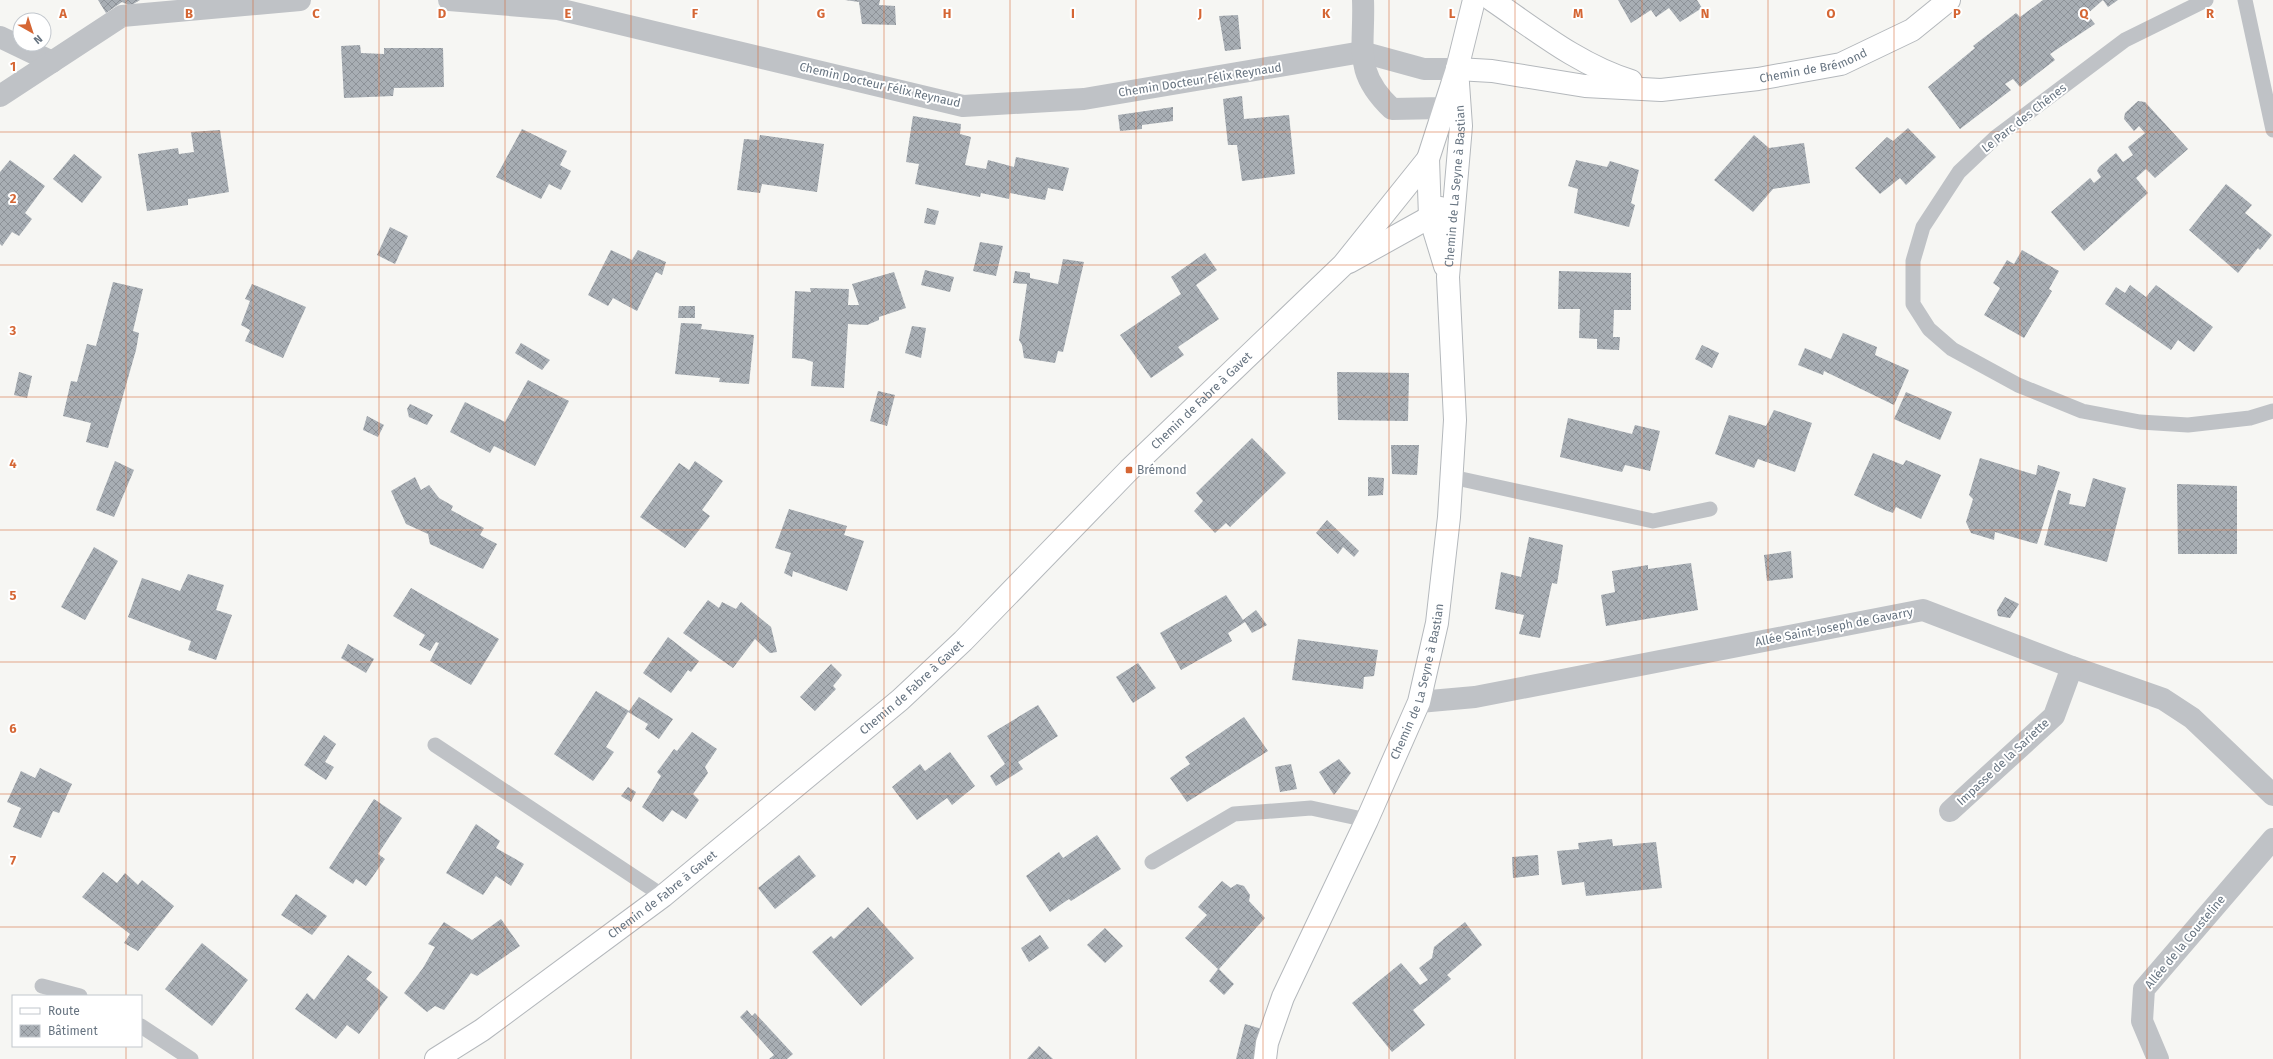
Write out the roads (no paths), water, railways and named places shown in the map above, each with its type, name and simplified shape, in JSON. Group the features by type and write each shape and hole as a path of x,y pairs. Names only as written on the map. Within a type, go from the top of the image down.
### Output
{"street":[{"path":"0,96 122,16 300,0"},
{"name":"Chemin Docteur Félix Reynaud","path":"449,0 558,9 962,106 1084,99 1362,52"},
{"name":"Chemin de La Seyne à Bastian","path":"1363,0 1362,52 1366,76 1377,95 1392,109 1451,102"},
{"name":"Chemin de La Seyne à Bastian","path":"1448,277 1430,217 1428,159 1451,102 1457,69 1474,0"},
{"name":"Chemin de Brémond","path":"1492,0 1578,58 1610,74 1661,90"},
{"name":"Chemin de Brémond","path":"1457,69 1492,71 1585,86 1661,90 1758,79 1841,64 1912,30 1949,0"},
{"path":"0,37 52,62"},
{"path":"1362,52 1424,69 1457,69"},
{"name":"Chemin de La Seyne à Bastian","path":"1265,1059 1268,1043 1283,997 1367,820 1419,702 1437,623 1452,477 1455,420 1448,277 1461,126 1451,102"},
{"name":"Chemin de Fabre à Gavet","path":"436,1059 482,1030 663,896 888,710 963,641 1129,470 1343,265 1428,159"},
{"name":"Chemin de Fabre à Gavet","path":"1343,265 1430,217 1456,193"},
{"name":"Allée Saint-Joseph de Gavarry","path":"1419,702 1475,697 1923,610 2072,667 2163,699 2192,718 2269,785"},
{"name":"Impasse de la Sariette","path":"1950,811 2054,716 2072,667"},
{"name":"Allée de la Cousteline","path":"2158,1059 2142,1021 2144,989 2273,839"}],"lane":[{"name":"Le Parc des Chênes","path":"2206,0 2125,40 1996,137 1959,172 1923,227 1913,261 1913,304 1929,329 1952,350 2018,385 2082,411 2140,422 2188,425 2250,418 2273,411"},
{"path":"2245,0 2273,130"},
{"path":"1452,477 1653,522 1710,509"},
{"path":"435,745 663,896"},
{"path":"1152,862 1234,814 1311,808 1367,820"},
{"path":"42,986 76,995"},
{"path":"142,1027 191,1059"}],"place":[{"name":"Brémond","path":"1129,470"}]}
